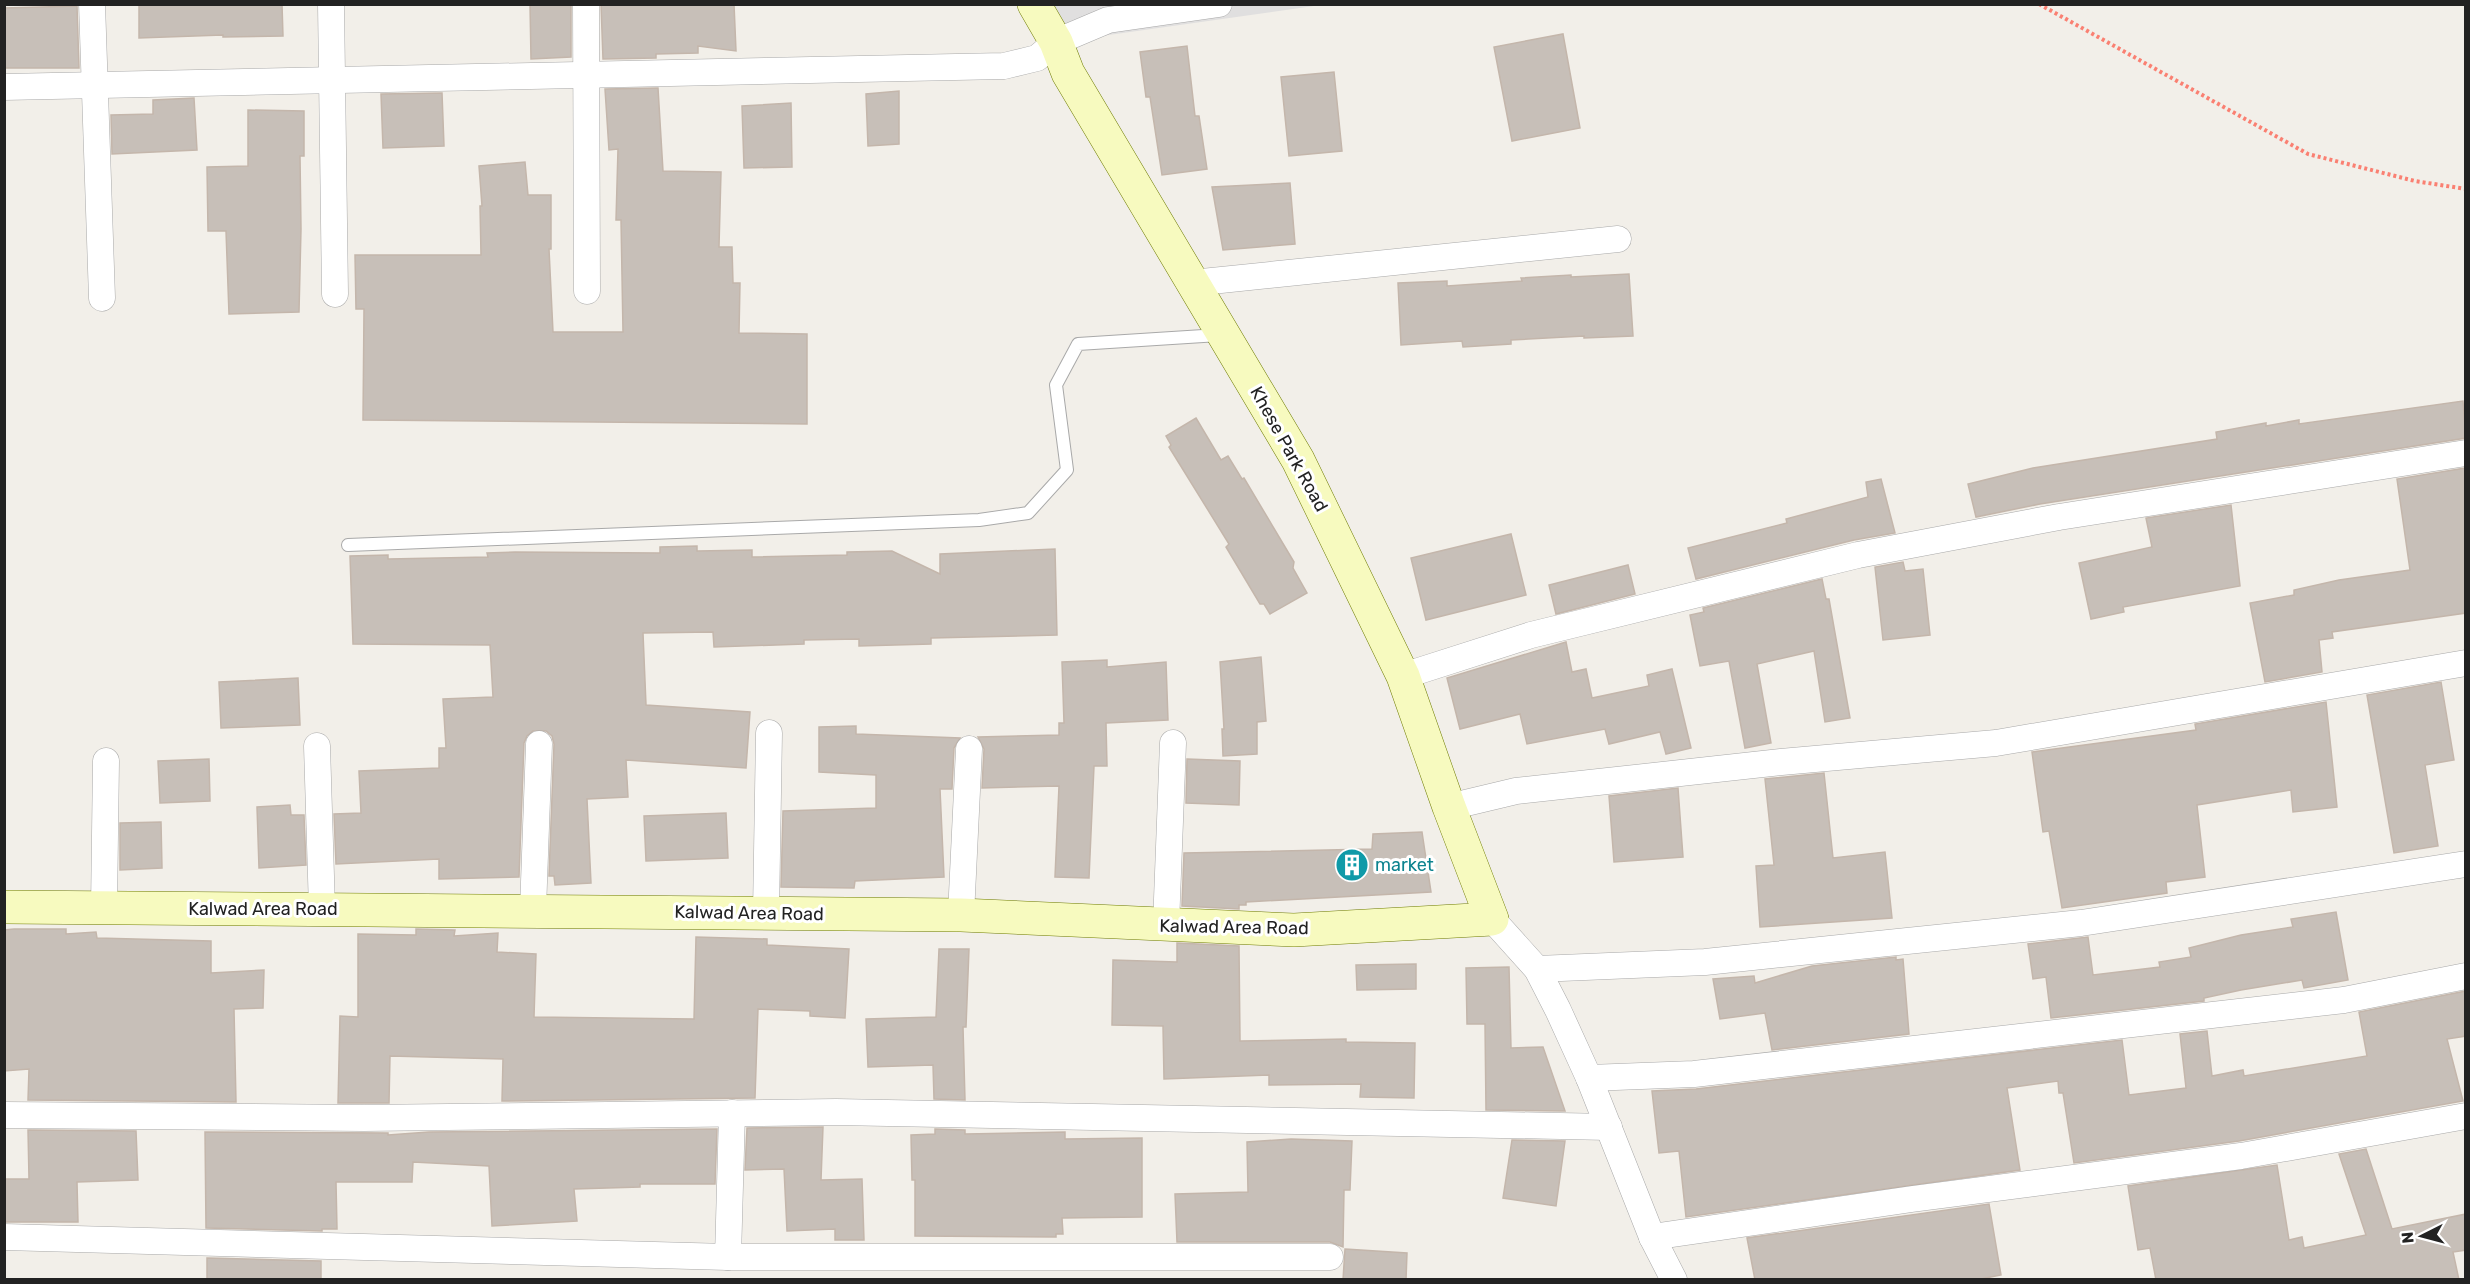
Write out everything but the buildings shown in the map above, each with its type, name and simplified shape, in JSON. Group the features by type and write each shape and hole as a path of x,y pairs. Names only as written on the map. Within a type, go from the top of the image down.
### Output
{"street":[{"path":"92,4 102,298"},
{"path":"331,4 335,294"},
{"path":"586,4 587,291"},
{"name":"Khese Park Road","path":"1034,4 1056,42 1068,73 1298,460 1403,676 1449,807 1492,919"},
{"path":"4,87 1005,66 1037,58 1056,42 1108,20 1219,4"},
{"path":"1192,283 1618,239"},
{"path":"1403,676 1531,635 1858,555 2059,517 2466,453"},
{"path":"1449,807 1516,791 1781,762 1996,743 2466,663"},
{"path":"766,913 769,733"},
{"path":"1166,925 1173,742"},
{"path":"533,910 539,744"},
{"path":"317,746 322,909"},
{"path":"961,915 969,749"},
{"path":"104,908 106,760"},
{"path":"1537,969 1705,962 2081,923 2466,864"},
{"name":"Kalwad Area Road","path":"4,907 961,915 1294,930 1492,919"},
{"path":"1492,919 1537,969 1589,1078 1652,1237 1674,1280"},
{"path":"1589,1078 1694,1074 2344,1000 2466,976"},
{"path":"4,1115 364,1118 848,1112 1609,1127"},
{"path":"728,1257 732,1113"},
{"path":"1652,1237 1912,1199 2241,1156 2466,1116"},
{"path":"4,1237 728,1257 1330,1257"}],"lane":[{"path":"348,545 968,521 1028,513 1067,470 1056,385 1078,344 1224,334"}],"path":[{"path":"2039,4 2308,154 2415,181 2466,189"}],"shaded area":[{"path":"1044,5 1321,5 1066,41"}],"place":[{"name":"market","path":"1352,865"}]}
